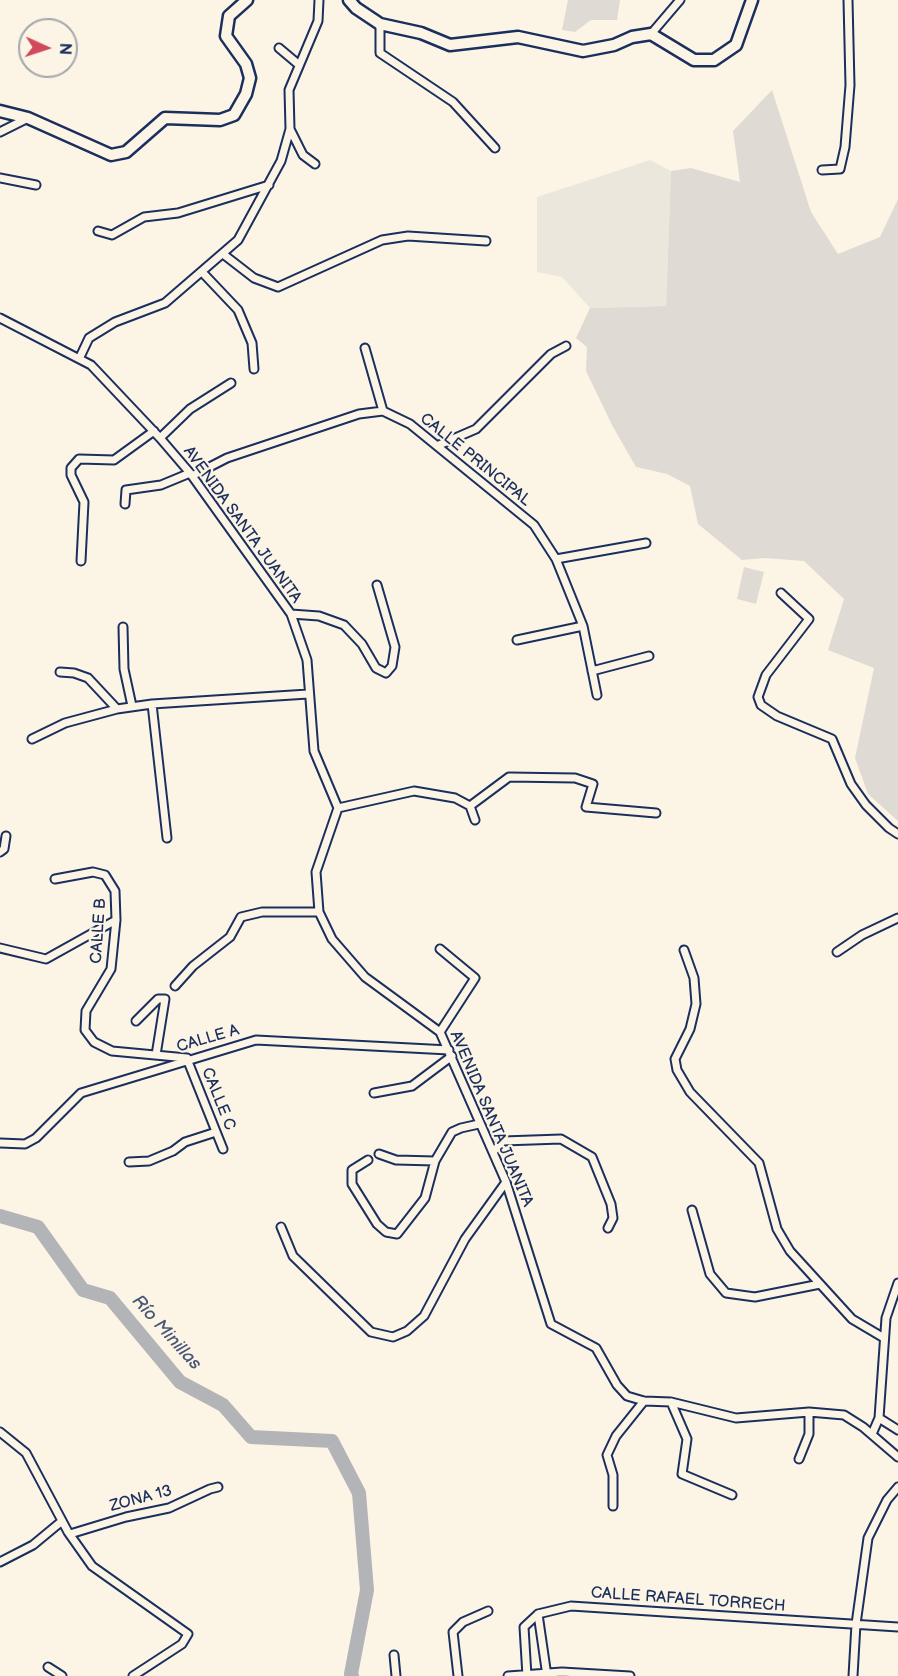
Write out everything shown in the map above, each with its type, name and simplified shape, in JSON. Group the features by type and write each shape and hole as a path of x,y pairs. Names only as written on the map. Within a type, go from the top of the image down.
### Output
{"street":[{"path":"0,111 28,118 111,155 126,152 165,118 220,120 234,115 246,94 250,78 246,64 226,36 229,16 248,0"},
{"path":"80,357 89,338 115,322 165,303 238,240 281,161 290,129 290,90 298,64 318,21 319,0"},
{"path":"349,0 356,8 380,24 421,33 450,45 518,37 583,51 615,45 632,37 651,34 694,60 714,60 736,45 752,0"},
{"path":"651,34 680,0"},
{"path":"822,170 840,169 844,147 850,85 848,0"},
{"path":"380,24 380,52 453,102 495,148"},
{"path":"279,48 298,64"},
{"path":"0,132 28,118"},
{"path":"290,129 303,155 315,164"},
{"path":"0,178 36,185"},
{"path":"98,231 112,235 144,217 178,213 269,184"},
{"path":"223,254 254,278 278,287 382,240 408,236 486,241"},
{"path":"202,272 238,310 252,343 254,369"},
{"name":"AVENIDA SANTA JUANITA","path":"0,318 91,364 154,431 191,475 291,614 307,660 314,751 338,808 316,872 319,912 332,939 365,977 440,1032 506,1182 551,1324 596,1347 616,1385 627,1396 644,1401 671,1402 736,1418 809,1412 844,1415 898,1456"},
{"path":"439,445 476,429 550,354 566,346"},
{"path":"125,504 126,490 161,485 191,475 227,458 359,414 383,411 365,348"},
{"path":"160,438 190,409 231,383"},
{"name":"CALLE PRINCIPAL","path":"383,411 410,424 439,445 534,525 556,559 583,626 597,695"},
{"path":"81,561 84,502 71,475 71,468 79,459 114,460 154,431"},
{"path":"556,559 646,543"},
{"path":"291,614 318,616 344,625 362,644 376,668 386,673 392,666 395,647 377,585"},
{"path":"781,593 809,619 766,675 758,697 761,705 777,716 832,739 852,784 861,798 889,828 898,834"},
{"path":"517,639 583,626"},
{"path":"123,627 124,669 132,706"},
{"path":"592,671 649,656"},
{"path":"60,672 74,673 88,678 117,709"},
{"path":"32,739 65,723 132,706 308,694"},
{"path":"152,704 167,838"},
{"path":"470,806 509,777 575,778 593,784 586,807 656,813"},
{"path":"338,808 414,791 455,798 470,806 475,820"},
{"path":"0,852 4,849 6,836"},
{"name":"CALLE B","path":"55,879 93,872 105,875 115,891 116,920 111,969 86,1011 84,1030 94,1042 112,1051 189,1059"},
{"path":"175,986 193,966 230,937 241,917 262,912 319,912"},
{"path":"837,952 862,935 898,918"},
{"path":"0,948 46,958 116,920"},
{"path":"440,949 475,978 440,1032"},
{"path":"684,950 693,978 696,1004 690,1029 675,1059 676,1070 690,1092 759,1163 777,1230 790,1251 852,1319 884,1338"},
{"path":"136,1021 158,999 165,999 156,1055"},
{"name":"CALLE A","path":"0,1143 25,1144 36,1138 81,1093 256,1040 450,1053"},
{"path":"374,1094 412,1086 450,1053"},
{"name":"CALLE C","path":"189,1059 223,1149"},
{"path":"368,1160 352,1170 352,1184 377,1224 386,1232 397,1234 425,1198 435,1161 452,1132 479,1124"},
{"path":"129,1162 148,1161 185,1142 216,1132"},
{"path":"494,1152 503,1141 561,1139 592,1157 611,1204 613,1218 608,1228"},
{"path":"379,1154 396,1160 435,1161"},
{"path":"281,1227 293,1256 371,1332 393,1337 407,1331 424,1316 465,1239 506,1182"},
{"path":"692,1210 710,1274 726,1293 755,1297 820,1284"},
{"path":"872,1434 879,1418 886,1318 898,1283"},
{"path":"613,1506 613,1474 607,1455 616,1436 644,1401"},
{"path":"671,1402 687,1439 682,1474 732,1495"},
{"path":"799,1459 809,1434 809,1412"},
{"path":"879,1418 898,1430"},
{"path":"0,1432 26,1453 62,1521 92,1566 188,1634 182,1644 133,1676"},
{"name":"ZONA 13","path":"70,1533 126,1517 169,1508 218,1487"},
{"path":"853,1676 856,1624 868,1538 887,1500 898,1487"},
{"path":"0,1562 33,1545 62,1521"},
{"name":"CALLE RAFAEL TORRECH","path":"538,1614 571,1606 898,1627"},
{"path":"458,1676 453,1632 463,1622 488,1611"},
{"path":"527,1675 524,1627 538,1614"},
{"path":"538,1614 547,1674"},
{"path":"394,1655 396,1676"},
{"path":"48,1667 62,1676"},
{"path":"508,1676 547,1674 630,1676"}],"shaded area":[{"path":"568,0 620,0 617,20 591,20 575,32 562,30"},
{"path":"772,90 811,212 838,254 880,237 898,199 898,821 868,794 855,758 874,668 828,650 844,599 804,561 765,558 742,560 698,524 690,486 667,474 636,467 612,425 586,371 587,347 576,338 590,308 666,306 671,171 691,168 740,182 733,131"},
{"path":"650,160 671,171 666,306 590,308 562,277 537,272 537,197"},
{"path":"744,567 764,572 756,604 737,599"}],"waterway":[{"name":"Río Minillas","path":"0,1216 38,1227 83,1290 110,1298 180,1382 223,1405 251,1437 332,1441 359,1493 367,1590 352,1676"}]}
